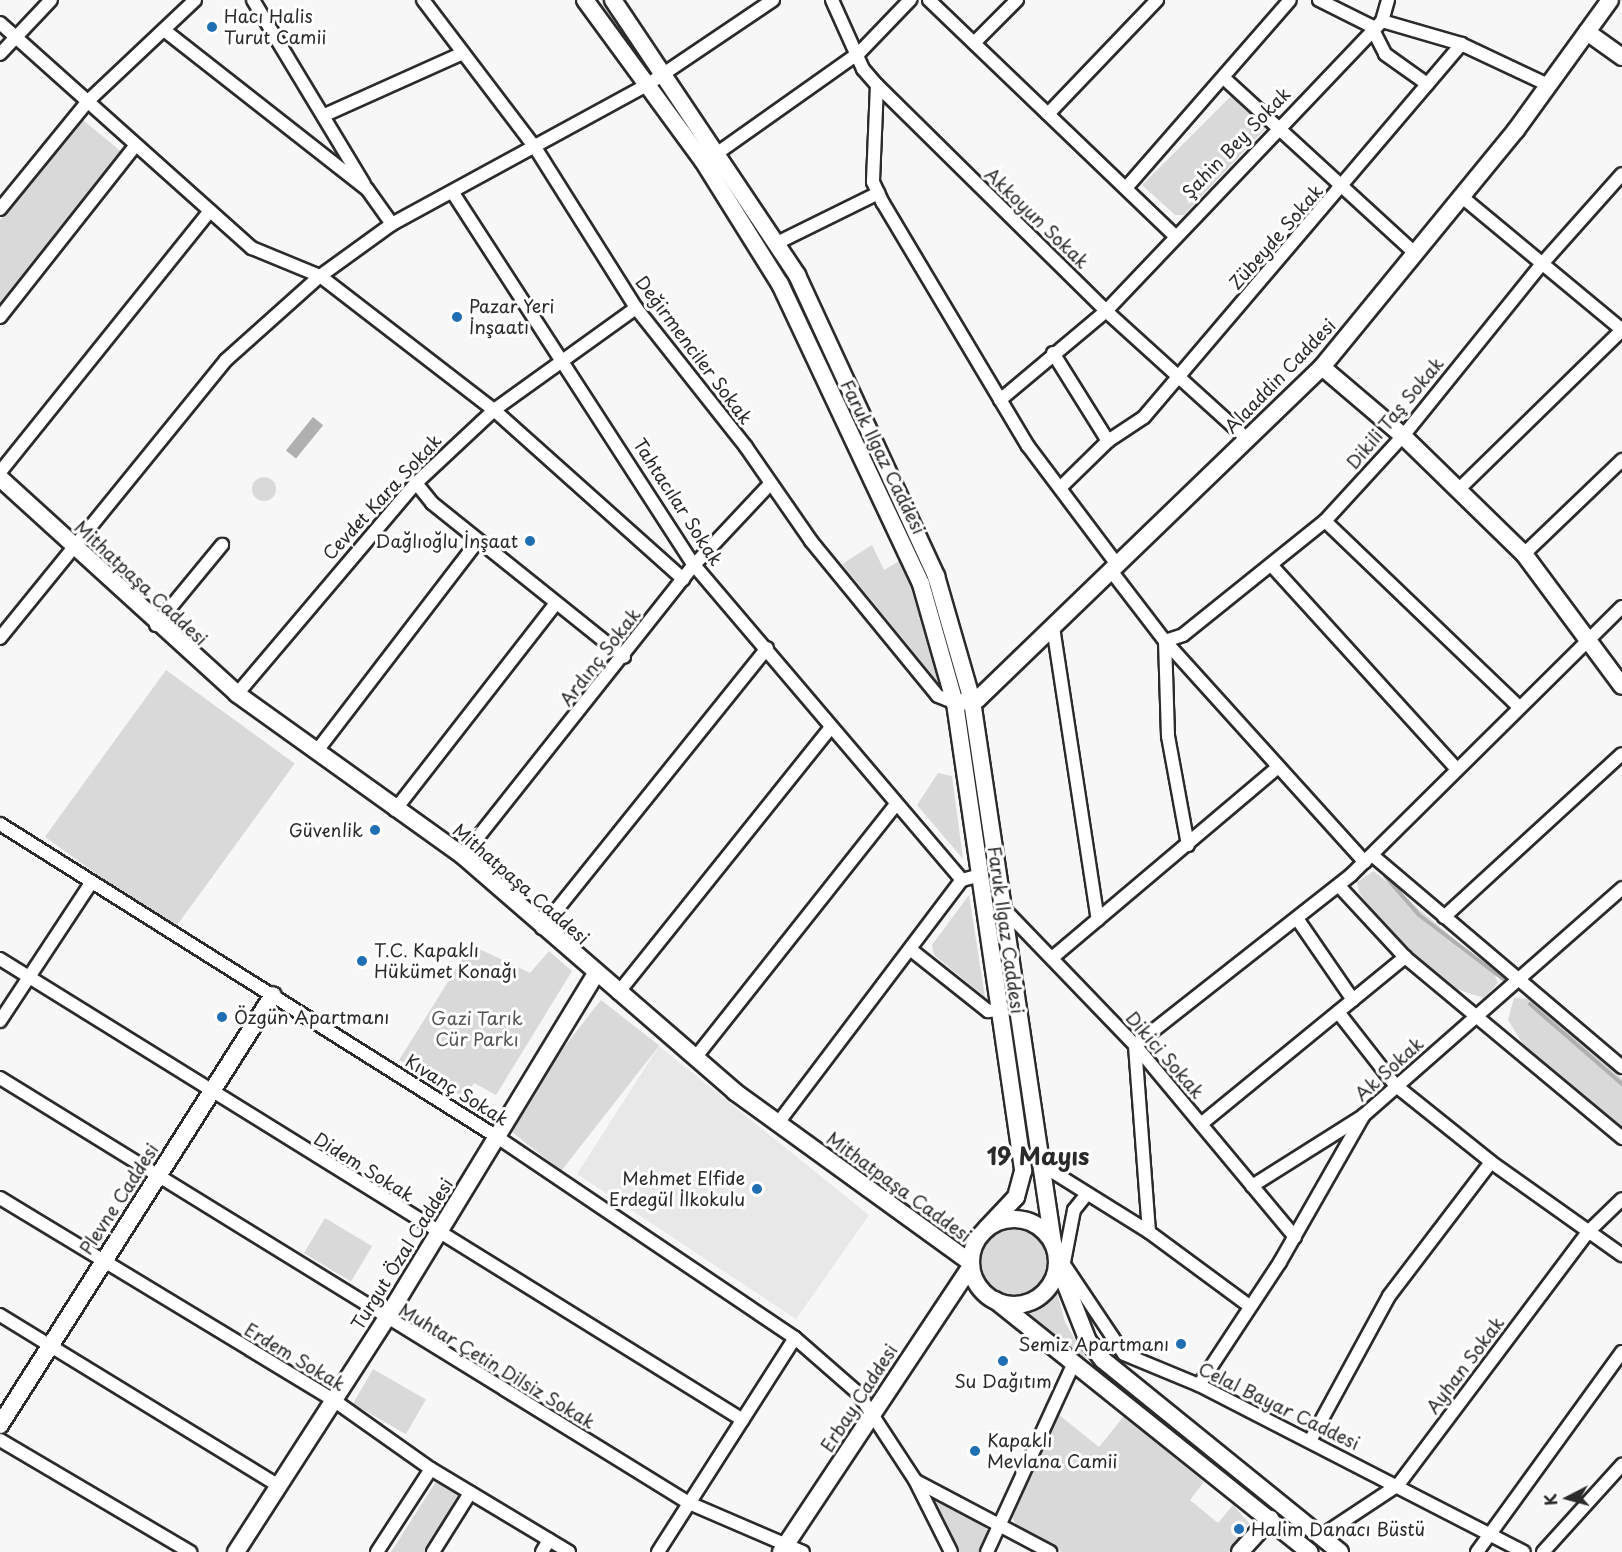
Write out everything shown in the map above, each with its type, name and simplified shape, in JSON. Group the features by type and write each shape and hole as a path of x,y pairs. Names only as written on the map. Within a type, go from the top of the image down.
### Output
{"street":[{"path":"0,54 51,0"},
{"path":"0,209 88,102 195,0"},
{"path":"254,0 327,114 367,189 392,224"},
{"name":"Değirmenciler Sokak","path":"423,0 536,149 636,308 746,447 769,485 938,696 955,703"},
{"name":"Faruk Ilgaz Caddesi","path":"585,0 647,85 780,284 833,402 894,517 921,584 955,703 970,878 998,1010 1023,1171 1016,1197 986,1228"},
{"name":"Faruk Ilgaz Caddesi","path":"613,0 719,152 797,275 936,576 972,701 1000,905 1058,1256"},
{"path":"0,638 76,550 226,360 320,276 392,224 536,149 647,85 773,0"},
{"name":"Akkoyun Sokak","path":"832,0 876,85 1106,311 1247,439"},
{"path":"719,152 859,52 910,0"},
{"path":"929,0 1174,235"},
{"path":"974,43 1017,0"},
{"path":"1048,114 1157,0"},
{"path":"1126,188 1226,80 1290,0"},
{"path":"1319,0 1377,24 1461,44 1548,86"},
{"name":"Şahin Bey Sokak","path":"1000,400 1053,353 1106,311 1174,235 1377,24 1388,0"},
{"name":"Alaaddin Caddesi","path":"972,701 1115,569 1322,368 1462,197 1548,86 1606,1"},
{"path":"0,23 252,248 320,276 494,410 683,579"},
{"path":"1377,24 1385,54 1427,84"},
{"path":"164,30 367,189"},
{"path":"1587,32 1622,57"},
{"name":"Zübeyde Sokak","path":"1060,488 1108,441 1144,417 1343,187 1461,44"},
{"path":"327,114 463,53"},
{"path":"1226,80 1416,254"},
{"path":"876,85 872,150 878,193 1000,400 1165,641 1278,767 1369,858 1444,917 1518,982 1622,1066"},
{"path":"0,316 136,145"},
{"name":"Dikili Taş Sokak","path":"1165,641 1183,635 1273,567 1325,521 1403,436 1540,266 1622,174"},
{"name":"Tahtacılar Sokak","path":"453,193 565,362 694,565 896,804 970,878"},
{"path":"777,243 878,193"},
{"path":"1458,490 1622,330 1540,266 1462,197"},
{"path":"0,472 210,211"},
{"name":"Cevdet Kara Sokak","path":"237,694 416,483 494,410 565,362 636,308"},
{"path":"1053,353 1108,441"},
{"path":"1322,368 1403,436 1524,554 1586,643 1622,686"},
{"path":"1524,554 1622,460"},
{"name":"Mithatpaşa Caddesi","path":"0,478 156,625 237,694 395,810 463,856 542,928 695,1058 778,1124 971,1264"},
{"path":"416,483 478,541 624,657"},
{"name":"Ardınç Sokak","path":"463,856 624,657 694,565 769,485"},
{"path":"1325,521 1518,706"},
{"path":"316,752 478,541"},
{"path":"156,625 222,545"},
{"path":"1273,567 1457,769"},
{"path":"395,810 556,603"},
{"path":"1149,1232 1135,1045 1339,886 1518,706 1622,607"},
{"path":"1053,627 1098,920"},
{"path":"1165,641 1168,736 1188,845"},
{"path":"542,928 766,648"},
{"path":"955,703 972,701"},
{"path":"618,993 830,728"},
{"path":"1444,917 1622,754"},
{"path":"1052,958 1278,767"},
{"path":"695,1058 896,804"},
{"name":"Kıvanç Sokak","path":"0,824 497,1137 795,1338 858,1393 915,1480 951,1552"},
{"path":"778,1124 910,949 970,878"},
{"path":"0,1021 91,883"},
{"path":"1339,886 1405,957 1475,1018 1622,1138"},
{"name":"Ak Sokak","path":"1199,1384 1248,1305 1295,1237 1364,1115 1395,1084 1518,982 1622,889"},
{"name":"Dikici Sokak","path":"1000,905 1135,1045 1295,1237"},
{"path":"1298,920 1353,1000"},
{"path":"910,949 988,1011 998,1010"},
{"path":"1201,1124 1405,957"},
{"name":"Didem Sokak","path":"0,959 211,1093 742,1420"},
{"name":"Turgut Özal Caddesi","path":"236,1552 332,1399 386,1319 596,974"},
{"name":"Plevne Caddesi","path":"0,1425 154,1177 273,995"},
{"path":"1338,1012 1395,1084 1491,1162 1622,1255"},
{"name":"Muhtar Çetin Dilsiz Sokak","path":"0,1078 154,1177 689,1503 784,1547 803,1552"},
{"path":"1252,1186 1364,1115"},
{"path":"1310,1441 1389,1296 1491,1162"},
{"path":"1045,1167 1086,1196 1149,1232 1248,1305"},
{"path":"995,1300 1023,1304 1036,1299 1054,1279 1058,1256 1074,1210 1086,1196"},
{"name":"Erdem Sokak","path":"0,1198 332,1399 431,1469 569,1552"},
{"name":"Ayhan Sokak","path":"1321,1536 1398,1485 1588,1232 1622,1199"},
{"path":"1310,1552 979,1286 971,1264 986,1228 1023,1219 1058,1256 1088,1341 1103,1360 1340,1552"},
{"name":"Celal Bayar Caddesi","path":"1058,1256 1093,1315 1124,1354 1199,1384 1491,1532 1524,1552"},
{"name":"Erbay Caddesi","path":"784,1547 971,1264"},
{"path":"0,1315 277,1485"},
{"path":"658,1552 795,1338"},
{"path":"1477,1552 1622,1352"},
{"path":"987,1552 1074,1363"},
{"path":"0,1440 190,1552"},
{"path":"1543,1552 1622,1465"},
{"path":"377,1552 431,1469"},
{"path":"915,1480 1050,1552"},
{"path":"432,1552 470,1493"},
{"path":"1240,1552 1270,1519"},
{"path":"542,1552 549,1540"}],"shaded area":[{"path":"313,417 323,425 296,459 286,450"},
{"name":"Mehmet Elfide Erdegül İlkokulu","path":"659,1046 869,1215 796,1319 577,1174"}],"green space":[{"path":"1235,92 1265,122 1265,129 1184,215 1175,215 1142,185"},
{"path":"83,120 123,153 0,309 0,220"},
{"path":"264,477 273,480 276,489 273,498 264,501 255,498 252,489 255,480"},
{"path":"872,545 884,570 906,557 938,682 842,564"},
{"path":"166,670 295,763 174,930 45,837"},
{"path":"938,773 952,776 963,859 917,805"},
{"path":"1374,871 1494,973 1498,983 1484,998 1450,987 1402,948 1359,893 1357,882"},
{"path":"969,895 985,997 934,955 932,945"},
{"name":"Gazi Tarık Cür Parkı","path":"471,945 530,973 549,951 572,971 496,1095 474,1083 465,1098 399,1060"},
{"path":"1514,998 1529,999 1622,1078 1622,1127 1523,1044 1508,1020"},
{"path":"601,1000 659,1046 561,1171 503,1125"},
{"path":"325,1218 372,1246 351,1281 304,1253"},
{"path":"1016,1225 1029,1228 1041,1235 1048,1247 1051,1260 1048,1273 1041,1285 1029,1292 1016,1295 1003,1292 991,1285 984,1273 981,1260 984,1247 991,1235 1003,1228"},
{"path":"1057,1292 1065,1322 1090,1365 1027,1312 1047,1305"},
{"path":"373,1369 426,1400 406,1434 353,1404"},
{"path":"1058,1414 1099,1447 1124,1416 1204,1482 1190,1500 1218,1523 1233,1505 1249,1523 1229,1552 1062,1552 1018,1528 1011,1516"},
{"path":"435,1483 448,1483 460,1492 426,1552 391,1552"},
{"path":"931,1496 977,1519 988,1531 978,1552 959,1552"}],"waterway":[{"path":"1385,876 1419,915 1506,981"},
{"path":"1530,1004 1622,1084"}],"place":[{"name":"Hacı Halis Turut Camii","path":"212,27"},
{"name":"Pazar Yeri İnşaatı","path":"457,317"},
{"name":"Dağlıoğlu İnşaat","path":"530,541"},
{"name":"Güvenlik","path":"375,830"},
{"name":"T.C. Kapaklı Hükümet Konağı","path":"362,961"},
{"name":"Özgün Apartmanı","path":"222,1017"},
{"name":"Mehmet Elfide Erdegül İlkokulu","path":"757,1189"},
{"name":"Semiz Apartmanı","path":"1181,1344"},
{"name":"Su Dağıtım","path":"1003,1361"},
{"name":"Kapaklı Mevlana Camii","path":"975,1451"},
{"name":"Halim Danacı Büstü","path":"1239,1529"}],"district":[{"name":"19 Mayıs","path":"1038,1156"}]}
